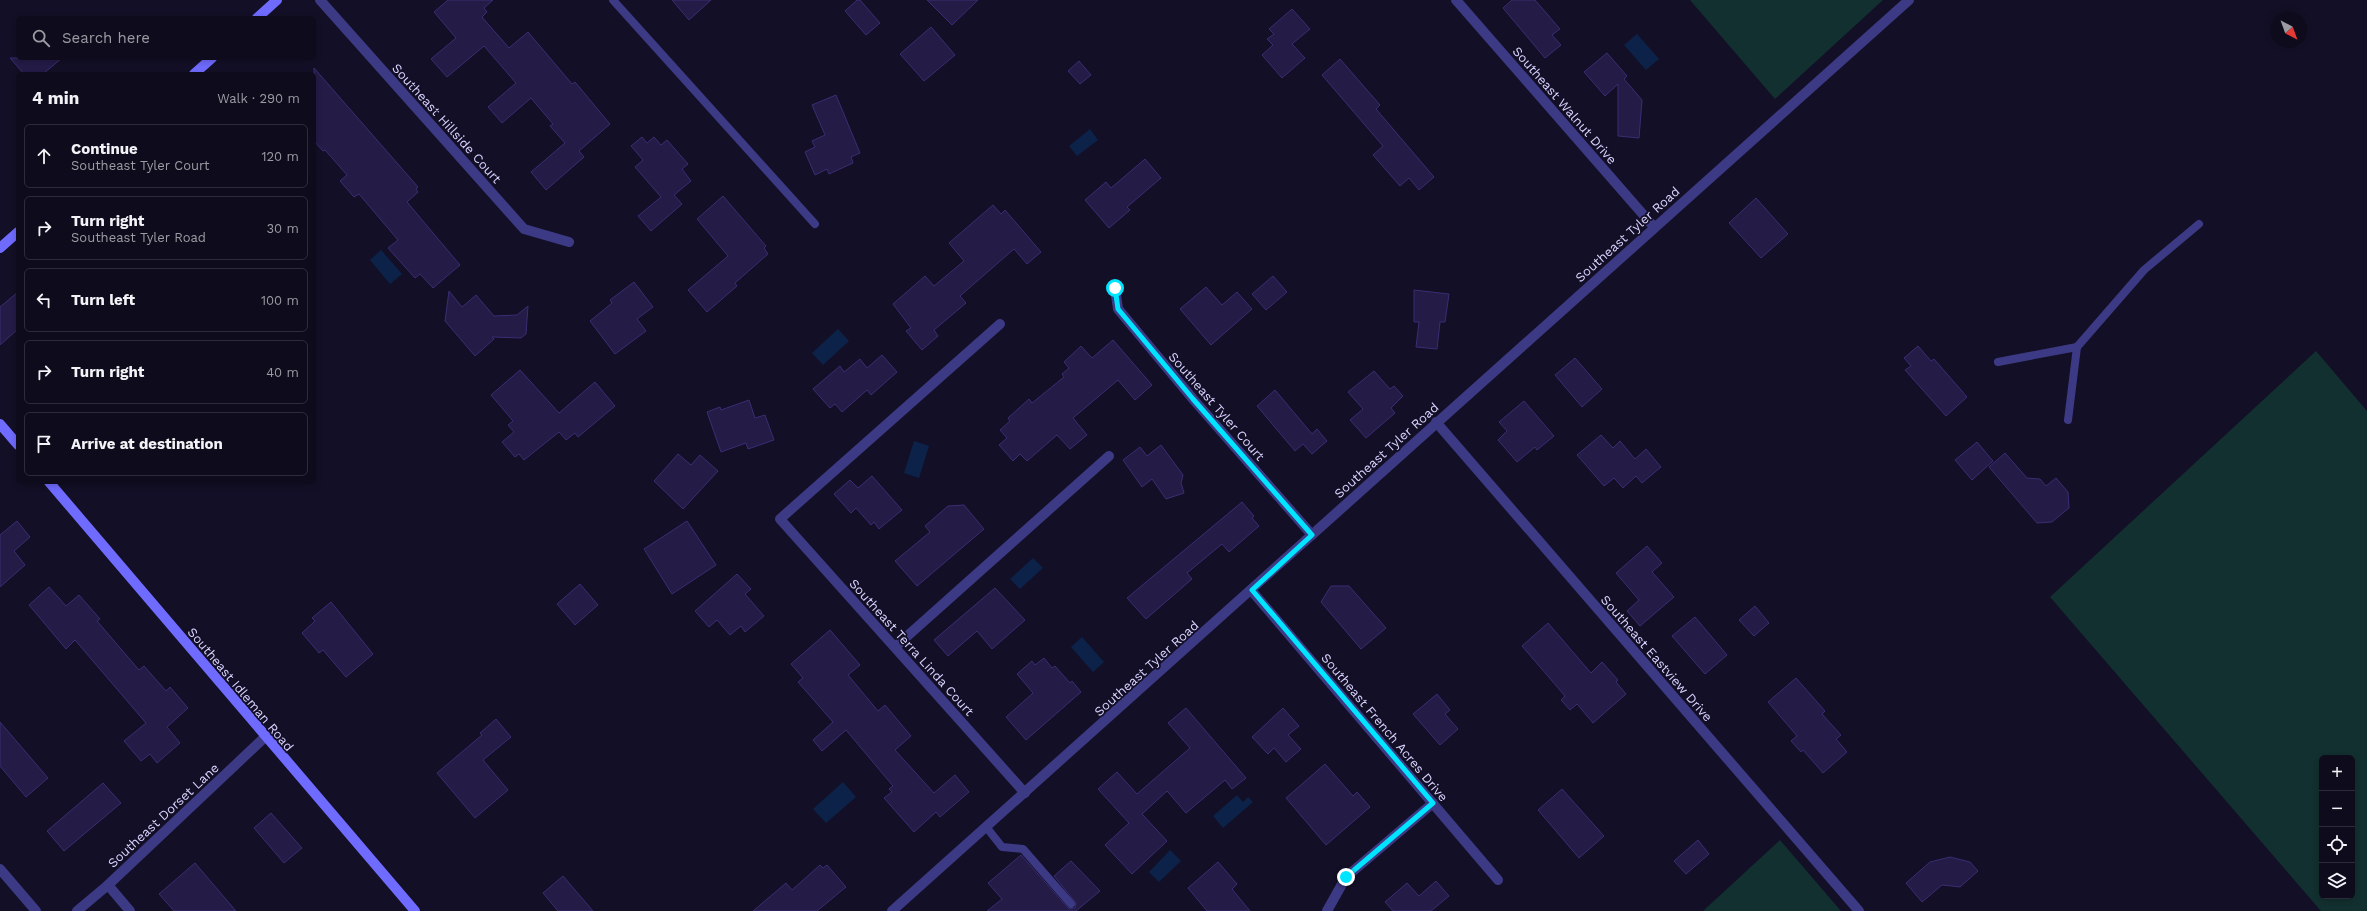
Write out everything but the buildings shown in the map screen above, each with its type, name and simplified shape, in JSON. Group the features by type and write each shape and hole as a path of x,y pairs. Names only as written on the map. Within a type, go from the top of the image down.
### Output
{"main road":[{"path":"259,16 277,0"},
{"path":"196,72 210,60"},
{"path":"0,248 16,234"},
{"path":"0,424 16,443"},
{"name":"Southeast Idleman Road","path":"51,484 415,911"}],"street":[{"name":"Southeast Hillside Court","path":"320,0 524,229 569,242"},
{"name":"Southeast Walnut Drive","path":"1456,0 1654,228"},
{"name":"Southeast Tyler Road","path":"892,911 987,828 1252,590 1436,422 1909,0"},
{"name":"Southeast Tyler Court","path":"1115,288 1118,309 1193,399 1312,535"},
{"name":"Southeast Terra Linda Court","path":"1000,324 780,519 1025,793"},
{"name":"Southeast Eastview Drive","path":"1436,422 1859,911"},
{"path":"895,647 1109,456"},
{"name":"Southeast French Acres Drive","path":"1252,590 1498,880"},
{"name":"Southeast Dorset Lane","path":"77,911 108,885 265,737"},
{"path":"1327,911 1346,877 1433,803"},
{"path":"0,869 36,911"},
{"path":"108,885 130,911"}],"lane":[{"path":"612,0 815,224"},
{"path":"2068,420 2077,347 2144,270 2199,224"},
{"path":"1998,362 2077,347"},
{"path":"987,828 1002,847 1023,849 1071,904"}],"green space":[{"path":"1690,0 1883,0 1775,99"},
{"path":"2316,351 2367,411 2367,911 2321,911 2050,597"},
{"path":"1780,840 1841,911 1703,911"}],"water":[{"path":"1637,34 1659,59 1646,70 1624,45"},
{"path":"1090,129 1098,140 1077,156 1069,146"},
{"path":"381,250 402,274 390,284 370,260"},
{"path":"838,329 849,341 823,365 812,353"},
{"path":"914,441 929,446 919,478 904,473"},
{"path":"1033,558 1043,568 1020,589 1010,579"},
{"path":"1082,637 1104,662 1093,672 1071,647"},
{"path":"843,782 856,797 826,823 813,809"},
{"path":"1237,795 1243,802 1248,797 1253,802 1223,828 1213,816"},
{"path":"1170,850 1181,861 1159,882 1149,872"}],"route":[{"path":"1115,288 1118,309 1193,399 1312,535 1252,590 1433,803 1346,877"}]}
